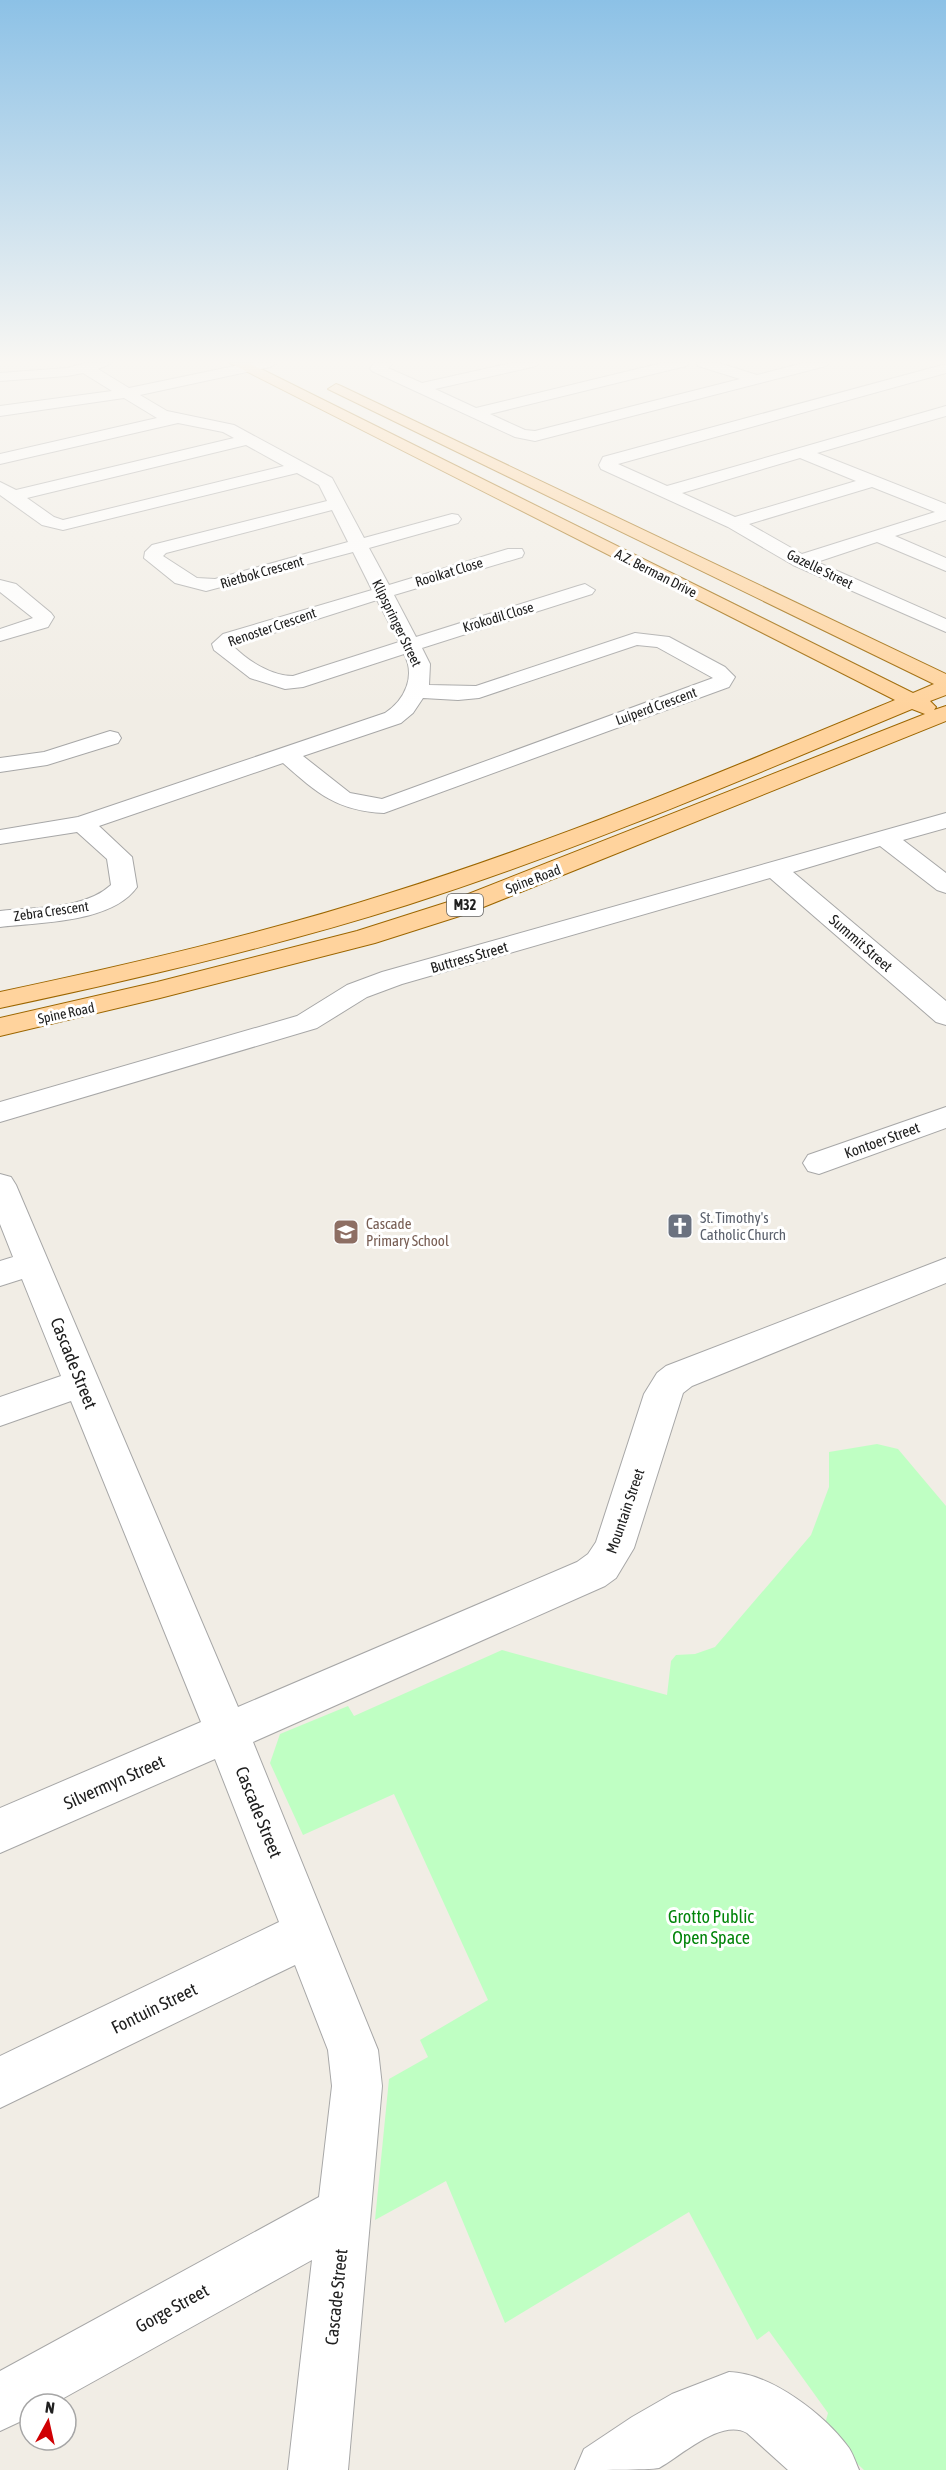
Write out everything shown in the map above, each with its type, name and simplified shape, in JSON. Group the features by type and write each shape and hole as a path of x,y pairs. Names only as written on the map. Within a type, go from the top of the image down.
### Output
{"main road":[{"name":"A.Z. Berman Drive","path":"467,478 944,715"},
{"name":"A.Z. Berman Drive","path":"522,478 946,682"},
{"name":"Spine Road","path":"0,1000 161,964 317,923 456,880 946,687"},
{"name":"Spine Road","path":"0,1027 160,990 366,937 457,908 944,715"}],"street":[{"path":"6,491 66,478"},
{"path":"6,491 48,521 73,524 255,478"},
{"name":"Klipspringer Street","path":"0,837 82,824 393,718 405,711 421,672 411,646 338,503 326,482 320,478"},
{"name":"Gazelle Street","path":"634,478 734,523 800,561 946,626"},
{"path":"665,492 713,478"},
{"path":"866,478 946,512"},
{"path":"734,523 873,481"},
{"name":"Rietbok Crescent","path":"338,503 159,549 154,552 153,558 187,583 208,586 359,544"},
{"path":"800,561 946,512"},
{"path":"359,544 452,519"},
{"path":"879,536 946,565"},
{"name":"Rooikat Close","path":"384,594 515,553"},
{"path":"0,586 9,588 44,617 41,623 0,635"},
{"name":"Krokodil Close","path":"411,646 585,590"},
{"name":"Renoster Crescent","path":"384,594 230,638 222,644 224,650 266,679 279,684 295,682 411,646"},
{"name":"Luiperd Crescent","path":"286,754 343,801 362,807 384,806 721,682 724,677 718,671 662,641 635,639 479,692 458,694 415,691"},
{"path":"0,765 47,758 110,738"},
{"name":"Buttress Street","path":"0,1112 307,1022 357,991 392,978 946,820"},
{"name":"Zebra Crescent","path":"0,919 92,906 107,902 120,893 124,887 119,857 82,824"},
{"path":"885,838 946,885"},
{"name":"Summit Street","path":"776,870 943,1009"},
{"name":"Kontoer Street","path":"819,1163 946,1118"},
{"name":"Cascade Street","path":"0,1185 16,1268 82,1383 308,1933 348,2036 356,2066 357,2086 318,2470"},
{"name":"Mountain Street","path":"227,1732 591,1574 602,1566 614,1548 662,1394 670,1383 679,1376 946,1270"},
{"path":"0,1412 82,1383"},
{"name":"Silvermyn Street","path":"0,1831 227,1732"},
{"name":"Fontuin Street","path":"0,2083 308,1933"},
{"name":"Gorge Street","path":"0,2402 344,2213"},
{"path":"605,2470 704,2407 724,2400 742,2401 760,2410 781,2424 829,2470"}],"green space":[{"name":"Grotto Public Open Space","path":"877,1444 898,1449 946,1506 946,2470 864,2470 823,2431 828,2413 769,2331 757,2340 689,2212 505,2323 446,2181 375,2220 389,2079 428,2057 420,2040 488,2000 394,1794 303,1835 270,1763 280,1734 348,1706 354,1716 502,1650 667,1695 671,1661 676,1655 695,1654 715,1647 811,1535 829,1487 829,1452"}],"place":[{"name":"St. Timothy's Catholic Church","path":"680,1226"},
{"name":"Cascade Primary School","path":"346,1232"}]}
